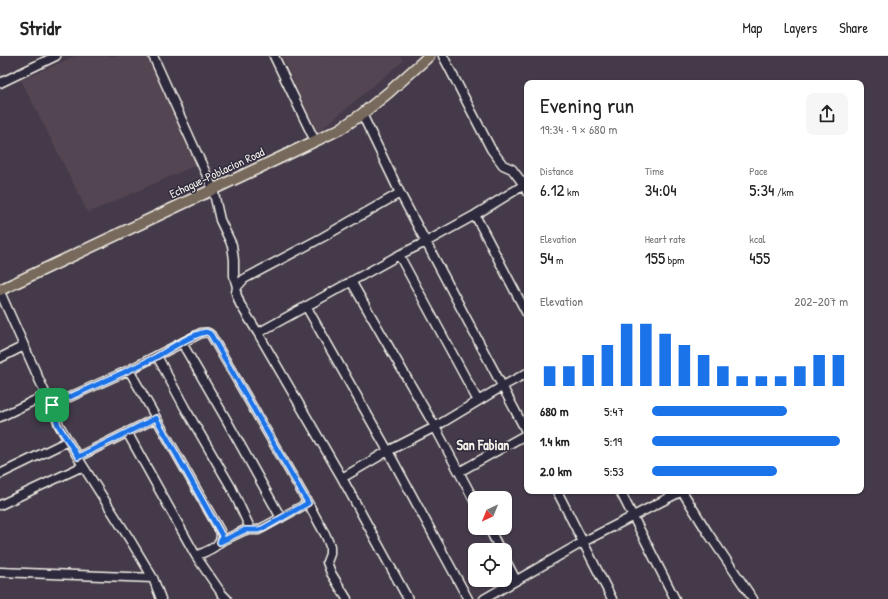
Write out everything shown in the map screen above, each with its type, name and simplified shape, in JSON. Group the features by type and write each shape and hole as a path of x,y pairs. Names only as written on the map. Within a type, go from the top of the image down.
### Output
{"main road":[{"name":"Echague-Poblacion Road","path":"0,291 340,129 362,114 389,92 429,56"}],"street":[{"path":"0,83 56,56"},
{"path":"153,56 213,189 220,220 232,245 234,276 237,287 236,293 240,304 342,478 408,599"},
{"path":"274,56 315,141"},
{"path":"443,56 491,150 503,165 512,169 524,187"},
{"path":"362,114 400,193 524,428"},
{"path":"258,333 351,281 524,189"},
{"path":"237,287 244,279 323,237 400,193"},
{"path":"474,215 524,308"},
{"path":"399,255 478,401"},
{"path":"351,281 435,427 469,491"},
{"path":"0,291 46,395 52,405 58,425 132,542 153,578 161,599"},
{"path":"306,306 388,451 468,599"},
{"path":"52,405 129,370 201,333 209,333 308,503 330,546 330,554 327,562 331,573 346,599"},
{"path":"182,343 281,518"},
{"path":"0,358 24,346"},
{"path":"157,356 184,408 231,487 251,530"},
{"path":"129,370 220,532 222,536 220,542"},
{"path":"342,478 388,451 435,427 524,375"},
{"path":"0,417 46,395"},
{"path":"78,457 156,418"},
{"path":"127,432 196,556 227,599"},
{"path":"459,472 524,436"},
{"path":"0,474 68,441"},
{"path":"0,505 83,466"},
{"path":"559,494 612,599"},
{"path":"622,494 675,599"},
{"path":"484,599 583,542 676,494"},
{"path":"684,494 708,533 754,599"},
{"path":"196,556 245,530 258,530 264,528 308,503"},
{"path":"0,572 153,578"},
{"path":"512,572 516,580"}],"shaded area":[{"path":"75,56 149,56 199,164 88,213 21,80"},
{"path":"282,56 400,56 403,61 317,133"}],"district":[{"name":"San Fabian","path":"483,445"}],"route":[{"path":"201,333 209,333 308,503 264,528 258,530 245,530 220,542 222,536 220,532 156,418 78,457 58,425 52,405 129,370 190,338 201,333"}]}
